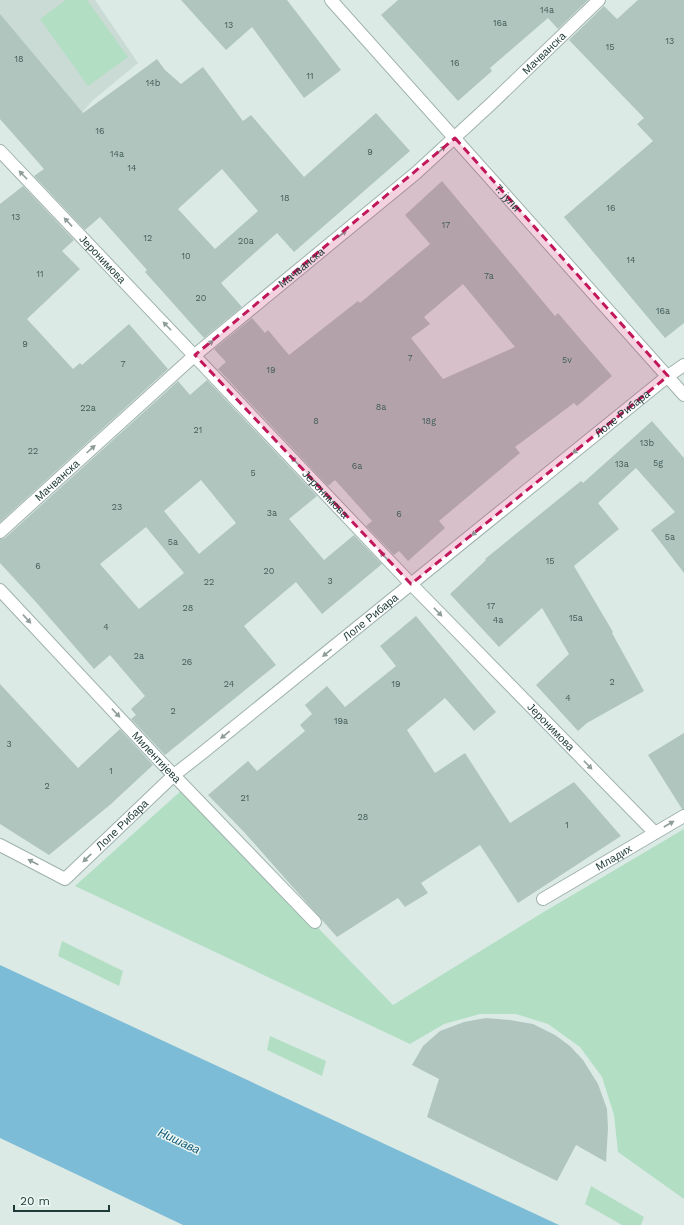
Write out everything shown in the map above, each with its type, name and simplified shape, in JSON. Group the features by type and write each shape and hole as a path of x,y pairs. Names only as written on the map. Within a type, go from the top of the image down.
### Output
{"street":[{"name":"7. јули","path":"331,0 684,395"},
{"name":"Мачванска","path":"0,532 195,355 416,173 455,138 598,0"},
{"name":"Јеронимова","path":"0,151 411,584 655,833"},
{"name":"Лоле Рибара","path":"0,845 65,879 174,775 202,754 684,364"},
{"name":"Милентијева","path":"0,590 315,922"},
{"name":"Младих","path":"543,899 684,816"}],"highlighted area":[{"path":"455,138 668,376 411,584 195,355"}],"shaded area":[{"path":"0,0 95,0 138,63 93,100 73,123 18,139 0,119"}],"green space":[{"path":"66,0 87,0 128,57 88,86 40,19"},
{"path":"183,789 393,1005 542,913 684,829 684,1199 618,1152 614,1115 602,1077 580,1047 548,1024 516,1014 480,1014 444,1024 410,1044 75,886"},
{"path":"62,941 123,971 119,986 58,956"},
{"path":"270,1036 326,1061 322,1076 267,1050"},
{"path":"591,1186 644,1217 641,1225 622,1225 585,1204"}],"water":[{"name":"Нишава","path":"0,965 559,1225 183,1225 0,1138"}],"building":[{"path":"181,0 287,0 341,70 304,98 252,27 226,50"},
{"path":"398,0 588,0 558,29 548,18 490,68 492,71 458,101 381,15"},
{"path":"638,0 684,0 684,323 665,338 564,217 653,141 637,124 644,118 569,40 604,6 617,19"},
{"path":"0,14 83,113 157,59 165,70 181,84 203,67 243,121 251,115 304,177 376,113 410,151 294,252 277,233 221,283 242,307 204,338 145,272 147,270 100,217 85,230 34,176 44,169 0,119","holes":["222,169 258,211 215,249 178,209"]},
{"path":"442,181 555,316 558,313 612,376 577,406 574,403 515,447 520,453 439,521 445,528 408,561 399,551 394,555 366,526 372,521 335,480 328,486 218,369 226,362 214,349 252,318 265,333 268,330 289,355 358,301 360,303 430,244 405,215","holes":["463,284 515,347 443,379 411,338 430,324 424,317"]},
{"path":"23,186 74,240 62,251 80,269 27,319 73,369 80,363 82,365 129,324 168,369 0,522 0,204"},
{"path":"207,380 317,496 289,519 324,560 354,535 382,564 322,614 296,582 244,626 276,665 165,755 131,719 136,715 131,709 145,696 110,655 94,669 0,563 0,539 5,538 178,381 190,395","holes":["201,480 236,523 199,554 164,511","146,527 184,573 139,609 100,564"]},
{"path":"652,421 684,458 684,573 651,530 675,512 636,468 598,503 619,529 574,566 613,632 612,633 644,691 587,723 578,731 536,685 569,654 542,608 499,647 450,594 486,560 485,559 581,481 583,483"},
{"path":"416,616 496,712 474,731 445,698 407,730 435,773 465,753 510,823 574,782 621,836 518,903 480,845 421,883 428,893 405,907 398,898 337,937 244,832 208,795 248,761 257,771 305,731 300,725 312,714 305,705 327,686 345,707 396,666 380,646"},
{"path":"0,684 78,768 120,729 153,765 111,804 49,855 0,824"},
{"path":"684,733 684,809 682,809 648,755"},
{"path":"486,1018 533,1024 555,1035 570,1046 583,1060 598,1084 607,1109 608,1128 606,1162 576,1145 557,1181 427,1117 439,1079 412,1065 423,1046 440,1031 464,1022"}]}
